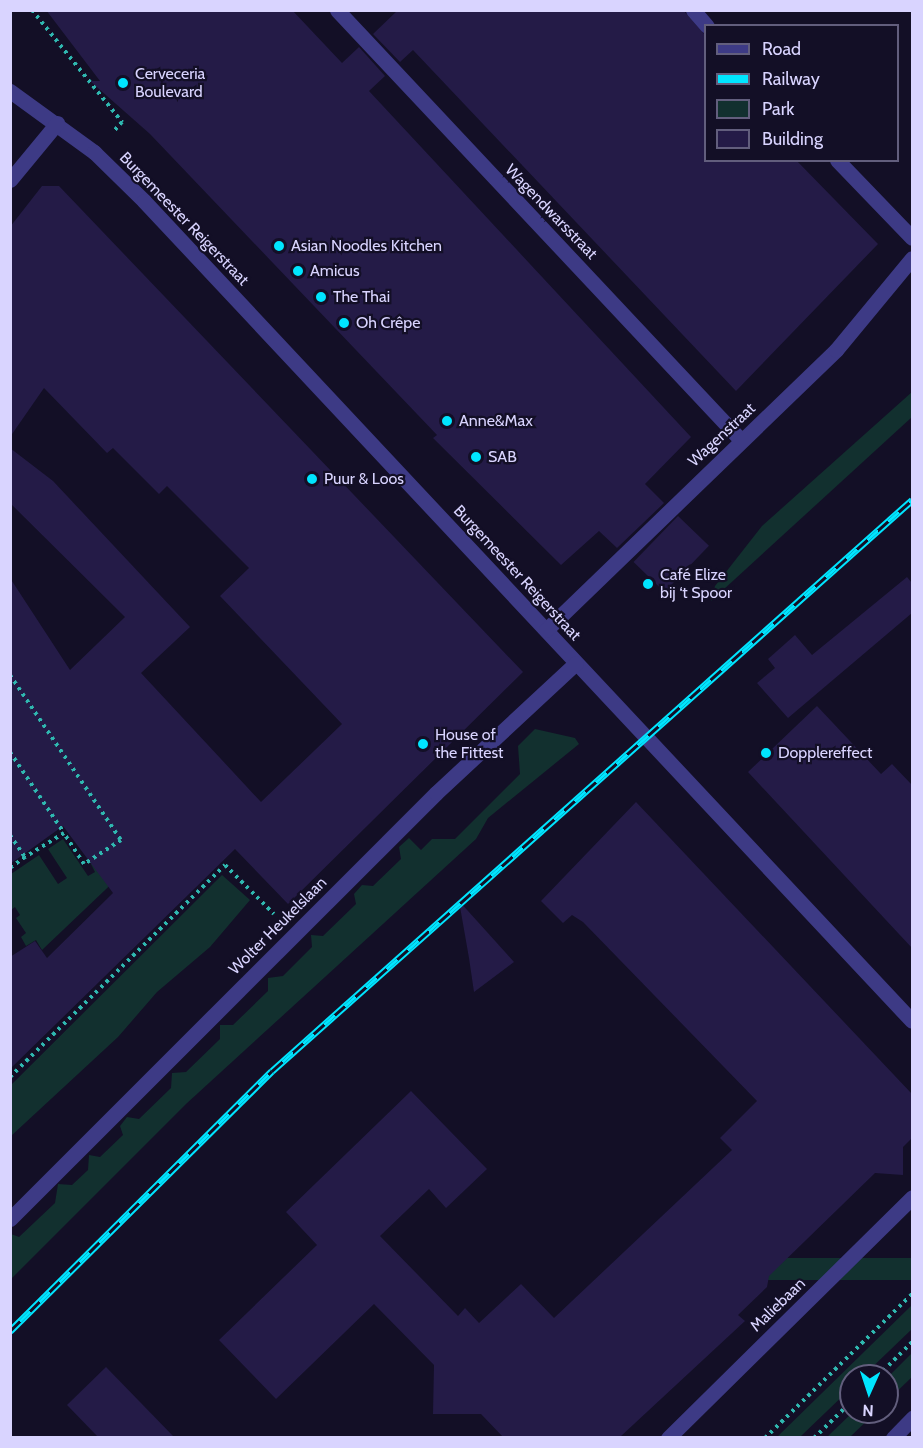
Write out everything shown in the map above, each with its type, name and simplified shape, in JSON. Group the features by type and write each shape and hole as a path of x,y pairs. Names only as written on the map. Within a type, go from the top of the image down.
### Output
{"street":[{"name":"Wagendwarsstraat","path":"337,10 740,439"},
{"path":"693,10 705,24"},
{"name":"Burgemeester Reigerstraat","path":"10,91 94,152 912,1021"},
{"path":"10,180 57,123"},
{"path":"839,162 912,238"},
{"name":"Wagenstraat","path":"546,630 581,602 740,439 836,350 912,258"},
{"name":"Wolter Heukelslaan","path":"10,1219 436,793 576,663"},
{"name":"Maliebaan","path":"668,1437 912,1197"},
{"path":"893,1437 912,1418"}],"path":[{"name":"Burgemeester Reigerstraat","path":"32,10 122,122 94,152"},
{"path":"10,675 121,840 84,864 11,754"},
{"path":"10,868 64,833"},
{"path":"10,835 26,857"},
{"path":"10,1077 225,865 295,934"},
{"path":"765,1437 912,1294"},
{"path":"890,1364 912,1342"},
{"path":"814,1437 839,1413"}],"green space":[{"path":"912,392 912,417 711,601 715,586 762,526"},
{"path":"535,729 575,738 579,744 488,818 476,839 186,1104 11,1279 11,1234 19,1237 55,1203 58,1184 72,1185 88,1170 89,1155 100,1157 123,1135 120,1126 127,1117 139,1119 171,1088 172,1073 186,1072 220,1039 220,1025 233,1025 268,991 268,978 283,976 312,947 311,935 323,936 356,904 354,894 362,885 373,886 401,859 399,847 409,838 421,850 432,839 455,839 520,774 518,746"},
{"path":"63,839 88,876 95,872 91,864 125,841 145,852 42,950 36,940 26,946 21,937 26,933 16,918 20,915 15,907 11,910 11,874 39,855 58,884 67,878 48,849"},
{"path":"222,875 250,900 210,947 157,992 118,1037 11,1136 11,1085"},
{"path":"655,1258 912,1258 912,1280 655,1280"},
{"path":"912,1305 912,1329 876,1364 852,1364"},
{"path":"912,1353 912,1377 899,1389 899,1366"},
{"path":"839,1376 839,1400 800,1437 777,1437"},
{"path":"841,1424 864,1424 850,1437 827,1437"}],"building":[{"path":"46,10 292,10 342,63 359,47 385,76 369,91 691,437 645,484 664,503 617,548 599,531 561,565 433,438 437,435 150,134 90,81 100,81"},
{"path":"398,10 683,10 704,34 704,162 798,162 878,244 736,391 413,50 400,62 373,34"},
{"path":"42,186 59,186 523,672 288,904 235,849 10,1069 10,957 35,941 47,958 113,893 63,826 10,864 10,578 70,670 125,617 10,503 10,448 53,481 190,627 141,673 261,802 342,724 220,596 249,568 167,486 159,494 113,448 107,453 44,388 10,437 10,227"},
{"path":"678,516 709,546 664,592 634,562"},
{"path":"907,577 912,583 912,613 788,718 757,683 775,668 768,659 795,635 812,655"},
{"path":"817,706 881,774 892,764 912,785 912,948 748,772"},
{"path":"636,802 912,1094 912,1138 903,1147 903,1175 875,1173 769,1276 767,1287 738,1315 745,1321 620,1437 503,1437 481,1414 433,1414 434,1365 374,1304 276,1399 219,1340 317,1245 286,1212 411,1091 487,1169 446,1208 429,1189 380,1236 458,1316 465,1308 479,1323 521,1284 554,1318 732,1150 720,1138 757,1101 583,922 572,915 563,923 541,901"},
{"path":"459,901 514,962 474,992 469,958"},
{"path":"106,1367 174,1437 98,1437 67,1405"}],"railway":[{"path":"10,1331 272,1071 912,500"}],"place":[{"name":"Cerveceria Boulevard","path":"123,83"},
{"name":"Asian Noodles Kitchen","path":"279,246"},
{"name":"Amicus","path":"298,271"},
{"name":"The Thai","path":"321,297"},
{"name":"Oh Crêpe","path":"344,323"},
{"name":"Anne&Max","path":"447,421"},
{"name":"SAB","path":"476,457"},
{"name":"Puur & Loos","path":"312,479"},
{"name":"Café Elize bij ‘t Spoor","path":"648,584"},
{"name":"House of the Fittest","path":"423,744"},
{"name":"Dopplereffect","path":"766,753"}]}
